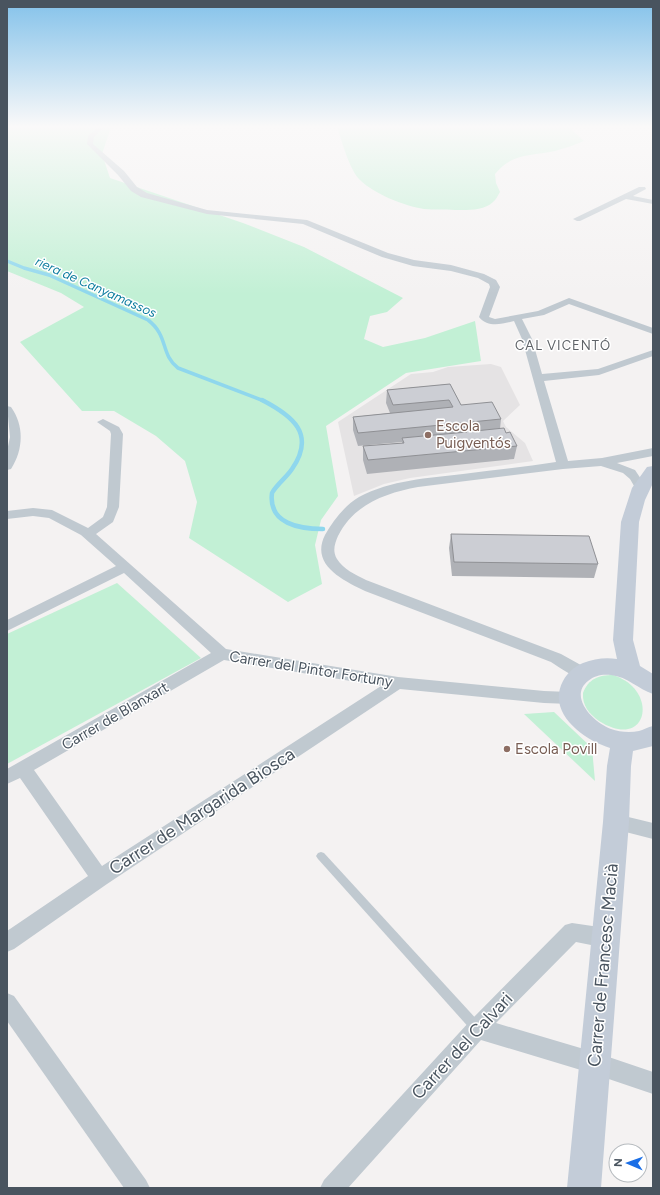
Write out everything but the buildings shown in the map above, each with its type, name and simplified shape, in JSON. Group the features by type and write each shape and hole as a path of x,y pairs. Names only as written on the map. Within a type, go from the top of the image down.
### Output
{"street":[{"path":"129,183 134,189 144,195 206,212 304,222 391,257 413,263 451,268 481,276 490,280 495,287 484,317 495,322 541,313 569,302 653,332"},
{"path":"577,219 642,189"},
{"path":"627,197 653,202"},
{"path":"517,318 527,339 564,465"},
{"path":"538,378 600,372 653,353"},
{"path":"7,409 15,424 16,437 13,454 7,466"},
{"path":"88,534 108,518 113,507 117,434 115,429 103,422"},
{"path":"583,673 556,658 370,588 348,577 335,567 329,558 327,548 329,539 342,519 350,510 363,501 388,490 428,481 601,462 653,452"},
{"path":"601,462 628,470 636,476 641,488"},
{"path":"630,671 623,640 630,522 641,488 653,471"},
{"name":"Carrer del Pintor Fortuny","path":"7,515 33,512 52,514 88,534 222,654 398,683 544,698 570,698"},
{"path":"7,626 125,567"},
{"path":"604,666 623,640"},
{"name":"Carrer de Blanxart","path":"7,777 222,654"},
{"path":"653,685 644,678 630,671 617,667 604,666 583,673 572,684 570,698 575,712 585,725 608,738 623,741 642,740 653,735"},
{"name":"Carrer de Margarida Biosca","path":"7,942 100,878 398,683"},
{"name":"Carrer de Francesc Macià","path":"584,1188 616,822 619,766 623,741"},
{"path":"23,768 100,878"},
{"path":"616,822 653,831"},
{"name":"Carrer del Calvari","path":"332,1188 477,1028 572,932 606,938"},
{"path":"7,1003 138,1188"},
{"path":"477,1028 594,1063 653,1083"}],"lane":[{"path":"320,856 477,1028"}],"shaded area":[{"name":"Escola Puigventós","path":"491,364 501,367 520,405 503,421 506,427 525,443 533,461 410,478 384,484 354,496 338,422 411,374 433,372 448,367"}],"green space":[{"path":"7,183 124,183 243,223 304,247 403,298 387,312 370,316 364,339 383,347 425,338 475,321 481,361 406,373 326,426 338,496 321,520 315,545 322,584 288,602 189,538 197,502 185,461 156,436 114,411 82,411 20,342 84,307 61,293 7,271"},
{"path":"363,183 496,183 500,192 494,201 485,207 470,210 424,209 390,199"},
{"path":"117,583 201,658 7,764 7,634"},
{"path":"613,675 628,683 638,693 642,704 642,715 637,724 628,729 616,729 599,721 589,712 585,705 583,693 588,684 599,677"},
{"path":"554,712 592,748 595,781 524,714"}],"waterway":[{"name":"riera de Canyamassos","path":"7,261 24,268 49,275 148,320 159,332 172,363 178,368 263,401"},
{"name":"riera de Canyamassos","path":"263,401 291,420 298,427 301,436 302,446 299,457 290,472 272,493 272,503 275,512 287,523 305,528 323,529"}],"place":[{"name":"Escola Puigventós","path":"428,435"},
{"name":"Escola Povill","path":"507,749"}],"district":[{"name":"CAL VICENTÓ","path":"563,345"}]}
